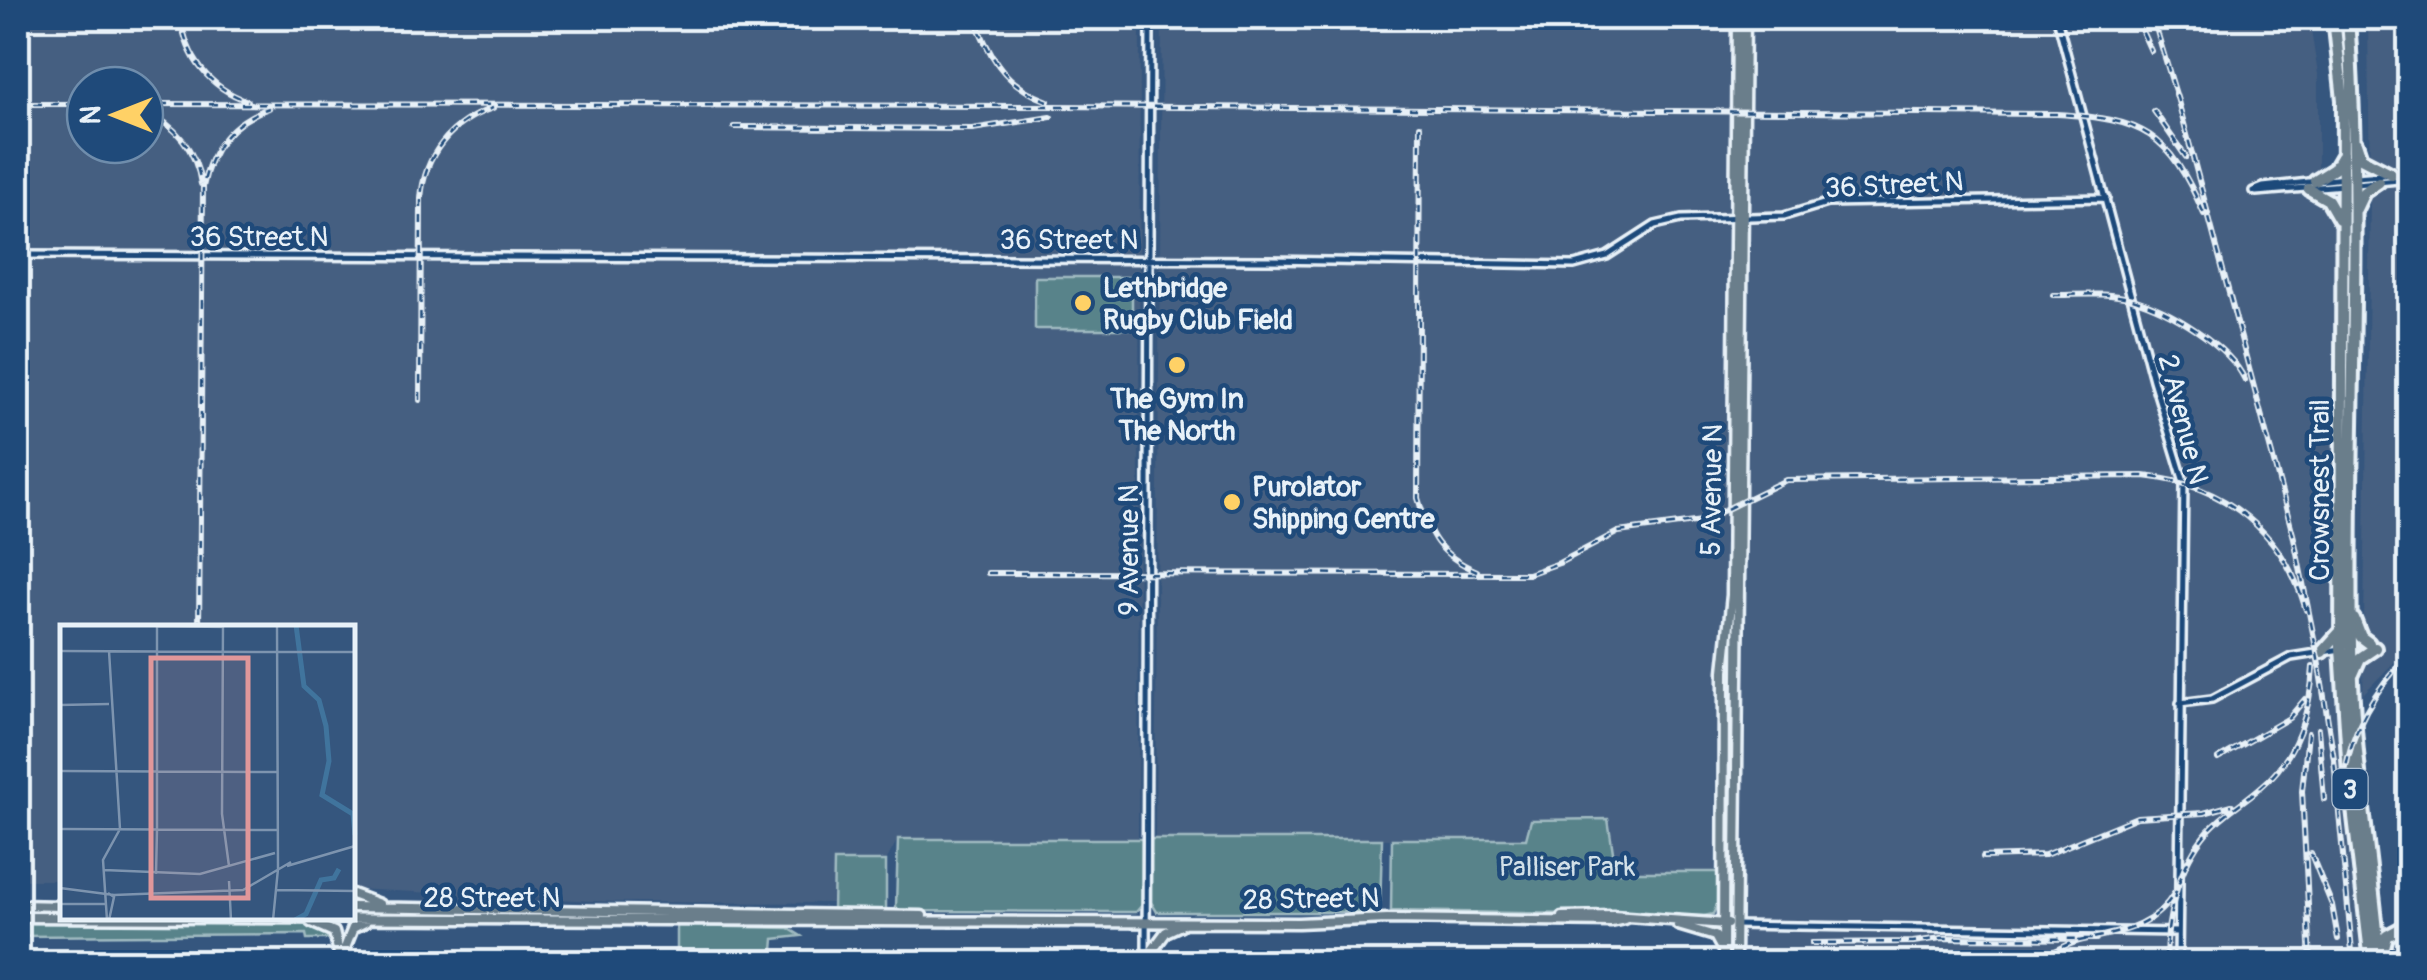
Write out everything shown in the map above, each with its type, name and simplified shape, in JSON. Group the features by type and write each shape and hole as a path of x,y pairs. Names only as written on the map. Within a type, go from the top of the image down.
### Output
{"highway":[{"name":"Crowsnest Trail","path":"2334,18 2342,75 2342,146 2352,219 2350,602 2346,648 2350,792 2381,962"},
{"name":"Crowsnest Trail","path":"2348,18 2352,133 2342,238 2341,628 2352,685 2373,930 2371,962"},
{"path":"2352,133 2361,158 2392,174"},
{"path":"2342,146 2334,169 2312,185 2336,211 2342,238"},
{"path":"2352,219 2364,192 2379,182"},
{"path":"2350,602 2358,632 2372,646 2360,658 2352,685"},
{"path":"2322,652 2334,642 2341,628"},
{"path":"2381,962 2385,939 2400,930"}],"main road":[{"name":"5 Avenue N","path":"1735,962 1736,672 1742,595 1737,18"},
{"name":"5 Avenue N","path":"1723,958 1724,671 1732,595 1745,18"},
{"path":"355,895 393,907"},
{"path":"20,906 60,906"},
{"name":"28 Street N","path":"355,911 393,907 891,914 966,920"},
{"path":"355,911 440,908"},
{"name":"28 Street N","path":"18,917 60,918"},
{"name":"28 Street N","path":"355,918 1147,922 1624,919 1735,925"},
{"path":"300,920 330,929 341,962 353,928 384,919"},
{"path":"1659,920 1715,936 1723,958"},
{"path":"1146,961 1166,932 1189,922"}],"street":[{"name":"9 Avenue N","path":"1146,961 1150,18"},
{"name":"2 Avenue N","path":"2057,18 2184,482 2178,962"},
{"path":"2312,185 2263,186 2253,191 2264,194 2392,174 2410,176"},
{"path":"2348,181 2379,182 2410,176"},
{"name":"36 Street N","path":"18,255 1574,266 1607,256 1655,225 1681,220 1784,216 1827,202 2106,198"},
{"path":"2180,703 2212,699 2291,657 2346,648"},
{"name":"28 Street N","path":"1735,925 2178,932"}],"shaded area":[{"path":"18,18 1140,18 1138,839 898,839 886,861 834,861 833,903 616,902 355,889 355,625 60,625 60,880 18,880"},
{"path":"1162,18 1731,18 1735,217 1732,595 1724,671 1715,872 1616,872 1608,819 1531,820 1527,839 1155,839"},
{"path":"1750,18 2309,18 2318,74 2318,173 2342,185 2341,648 2371,962 1735,962 1738,690 1745,613 1743,217"},
{"path":"2368,18 2409,18 2409,647 2363,694 2370,201"}],"green space":[{"name":"Lethbridge Rugby Club Field","path":"1035,277 1132,277 1132,329 1035,329"},
{"name":"Palliser Park","path":"1608,819 1616,872 1720,872 1719,901 1713,914 1391,911 1392,839 1526,839 1531,820"},
{"path":"898,839 1142,839 1142,905 1136,912 900,911 896,907"},
{"path":"1151,839 1382,839 1380,912 1157,912 1151,902"},
{"path":"834,861 886,861 886,909 833,912"},
{"path":"18,921 294,923 321,929 333,939 307,939 306,934 18,936"},
{"path":"677,926 788,928 801,936 774,939 772,962 677,962"}],"railway":[{"path":"181,18 188,46 202,69 222,88 248,101"},
{"path":"2136,18 2151,51"},
{"path":"2153,18 2294,538 2334,759 2353,962"},
{"path":"979,29 1013,82 1048,101"},
{"path":"18,104 65,104"},
{"path":"165,104 2057,114 2112,120 2150,135 2178,164 2204,214"},
{"path":"199,625 203,187 211,160 225,138 244,120 269,108"},
{"path":"420,400 423,183 442,142 464,122 493,108"},
{"path":"2154,111 2186,157"},
{"path":"734,127 972,129 1051,117"},
{"path":"165,123 183,140 195,160 201,184"},
{"path":"1420,126 1418,498 1437,543 1453,558 1477,571"},
{"path":"2053,295 2122,297 2163,311 2212,342 2245,380"},
{"path":"988,573 1528,574 1559,563 1618,532 1702,521 1786,480 2144,476 2200,489 2247,517 2283,557 2306,610"},
{"path":"2344,780 2352,744 2366,711 2410,654"},
{"path":"2166,962 2171,910 2189,860 2214,825 2274,775 2293,747 2305,716 2313,667"},
{"path":"2218,759 2289,718 2305,699"},
{"path":"2318,729 2324,799"},
{"path":"2308,733 2302,791 2311,962"},
{"path":"1983,857 2045,855 2137,817 2204,813 2232,805"},
{"path":"2311,854 2332,905 2338,939"},
{"path":"2035,962 2073,943 2145,922 2175,892"},
{"path":"1812,943 1942,938 2096,939"}],"place":[{"name":"Lethbridge Rugby Club Field","path":"1083,303"},
{"name":"The Gym In The North","path":"1177,365"},
{"name":"Purolator Shipping Centre","path":"1232,502"}]}
